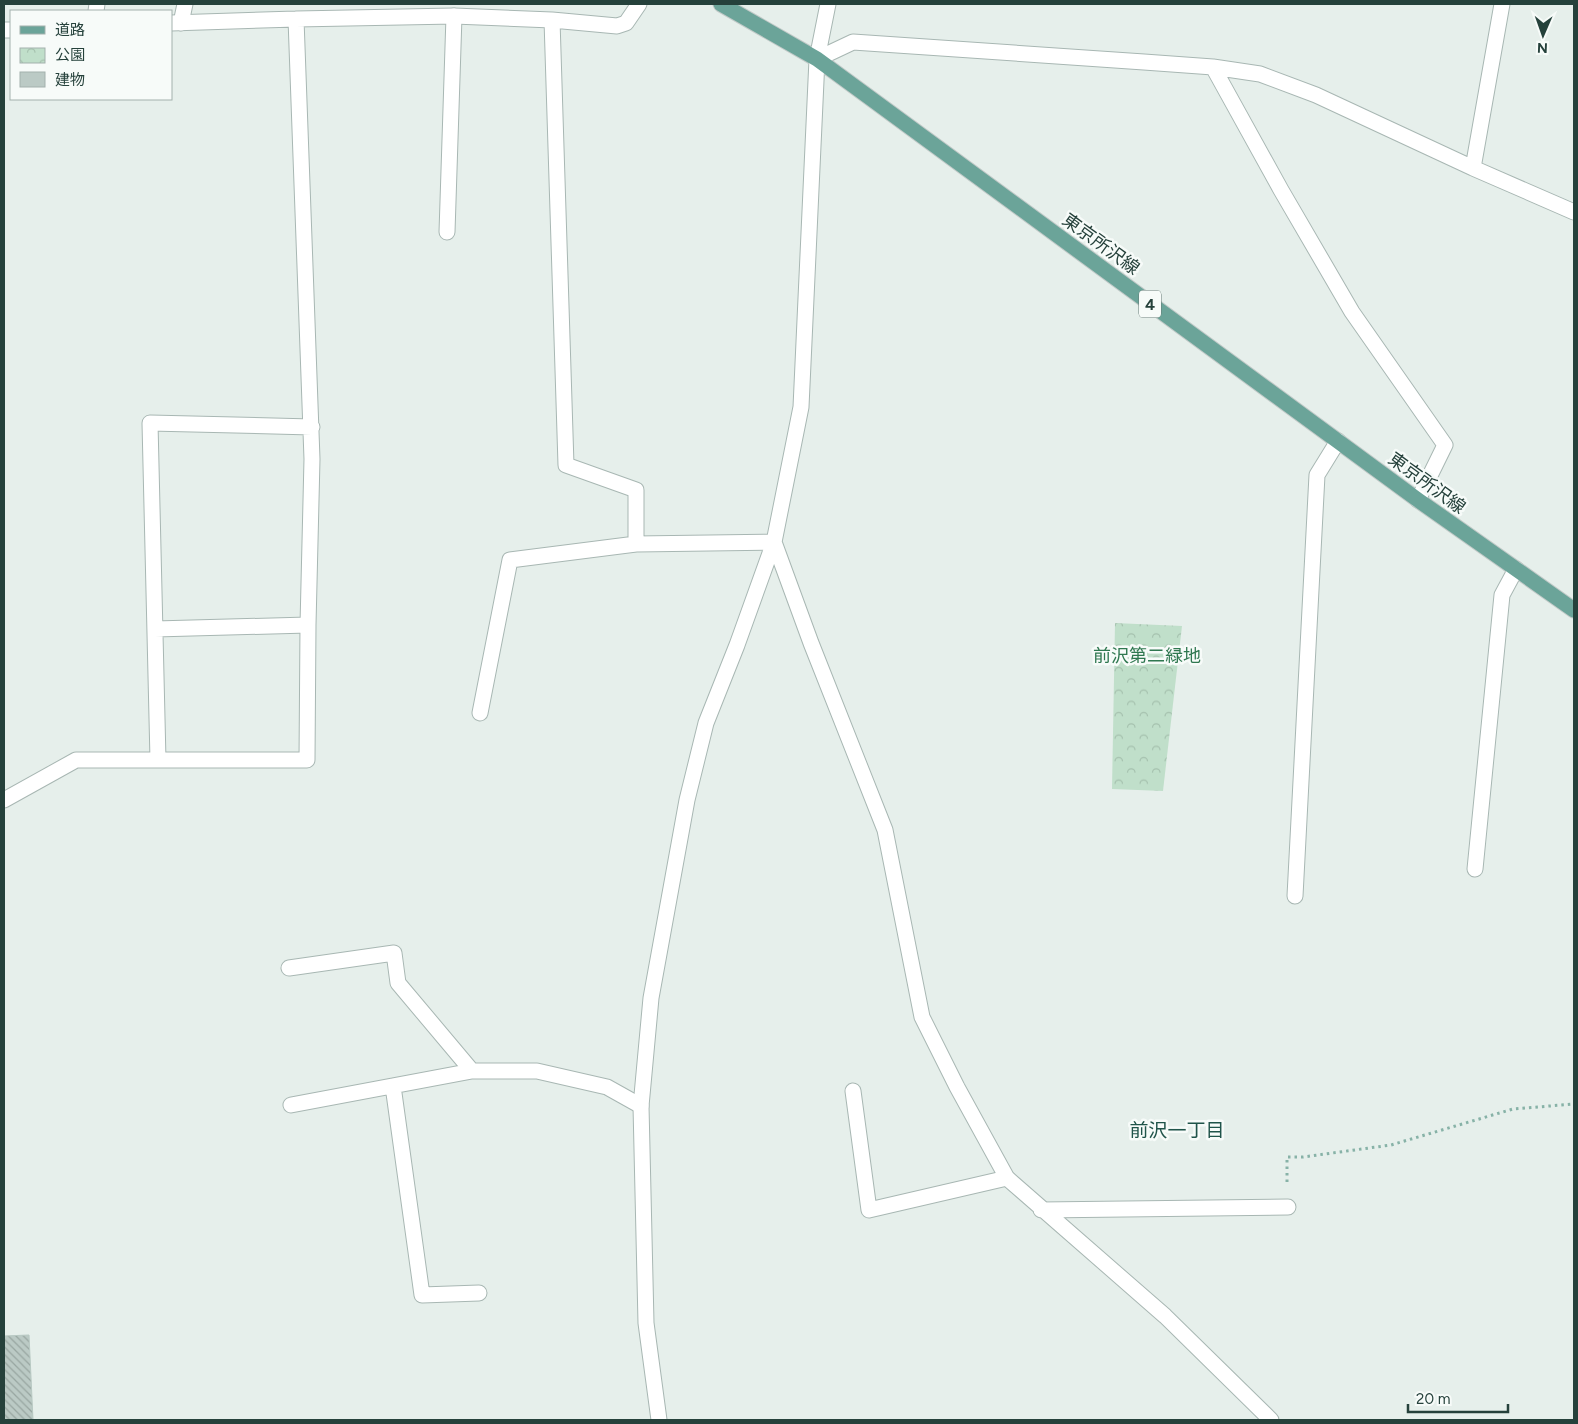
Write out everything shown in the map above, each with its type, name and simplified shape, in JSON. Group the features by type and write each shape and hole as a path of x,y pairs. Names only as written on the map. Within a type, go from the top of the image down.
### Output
{"main road":[{"name":"東京所沢線","path":"722,4 817,59 1418,500 1574,610"}],"street":[{"path":"185,4 176,23 454,16 552,20 617,26 626,23 638,4"},
{"path":"659,1420 646,1323 640,1106 651,998 687,800 706,724 774,542 801,407 817,59 828,4"},
{"path":"1473,168 1502,4"},
{"path":"447,232 454,16"},
{"path":"4,800 76,760 307,760 312,427 296,19"},
{"path":"552,20 566,465 636,490 636,544"},
{"path":"817,59 853,42 1213,68 1260,74 1316,95 1473,168 1574,212"},
{"path":"1213,68 1352,312 1445,444 1418,500"},
{"path":"158,760 150,423 312,427"},
{"path":"1295,896 1317,475 1338,441"},
{"path":"480,713 510,560 636,544 774,542"},
{"path":"774,542 811,644 884,830 922,1017 957,1087 1007,1178 1041,1210 1165,1316 1271,1420"},
{"path":"1475,869 1502,595 1516,569"},
{"path":"155,629 308,625"},
{"path":"288,968 394,953 398,983 472,1071"},
{"path":"291,1105 472,1071 537,1071 607,1087 640,1106"},
{"path":"393,1086 422,1295 479,1293"},
{"path":"853,1092 869,1210 1007,1178"},
{"path":"1041,1210 1288,1207"}],"path":[{"path":"1288,1207 1287,1157 1303,1157 1391,1145 1513,1110 1574,1104"}],"green space":[{"name":"前沢第二緑地","path":"1115,623 1182,626 1163,791 1112,789"}],"building":[{"path":"29,1335 33,1420 4,1420 4,1336"}],"district":[{"name":"前沢一丁目","path":"1177,1130"}]}
